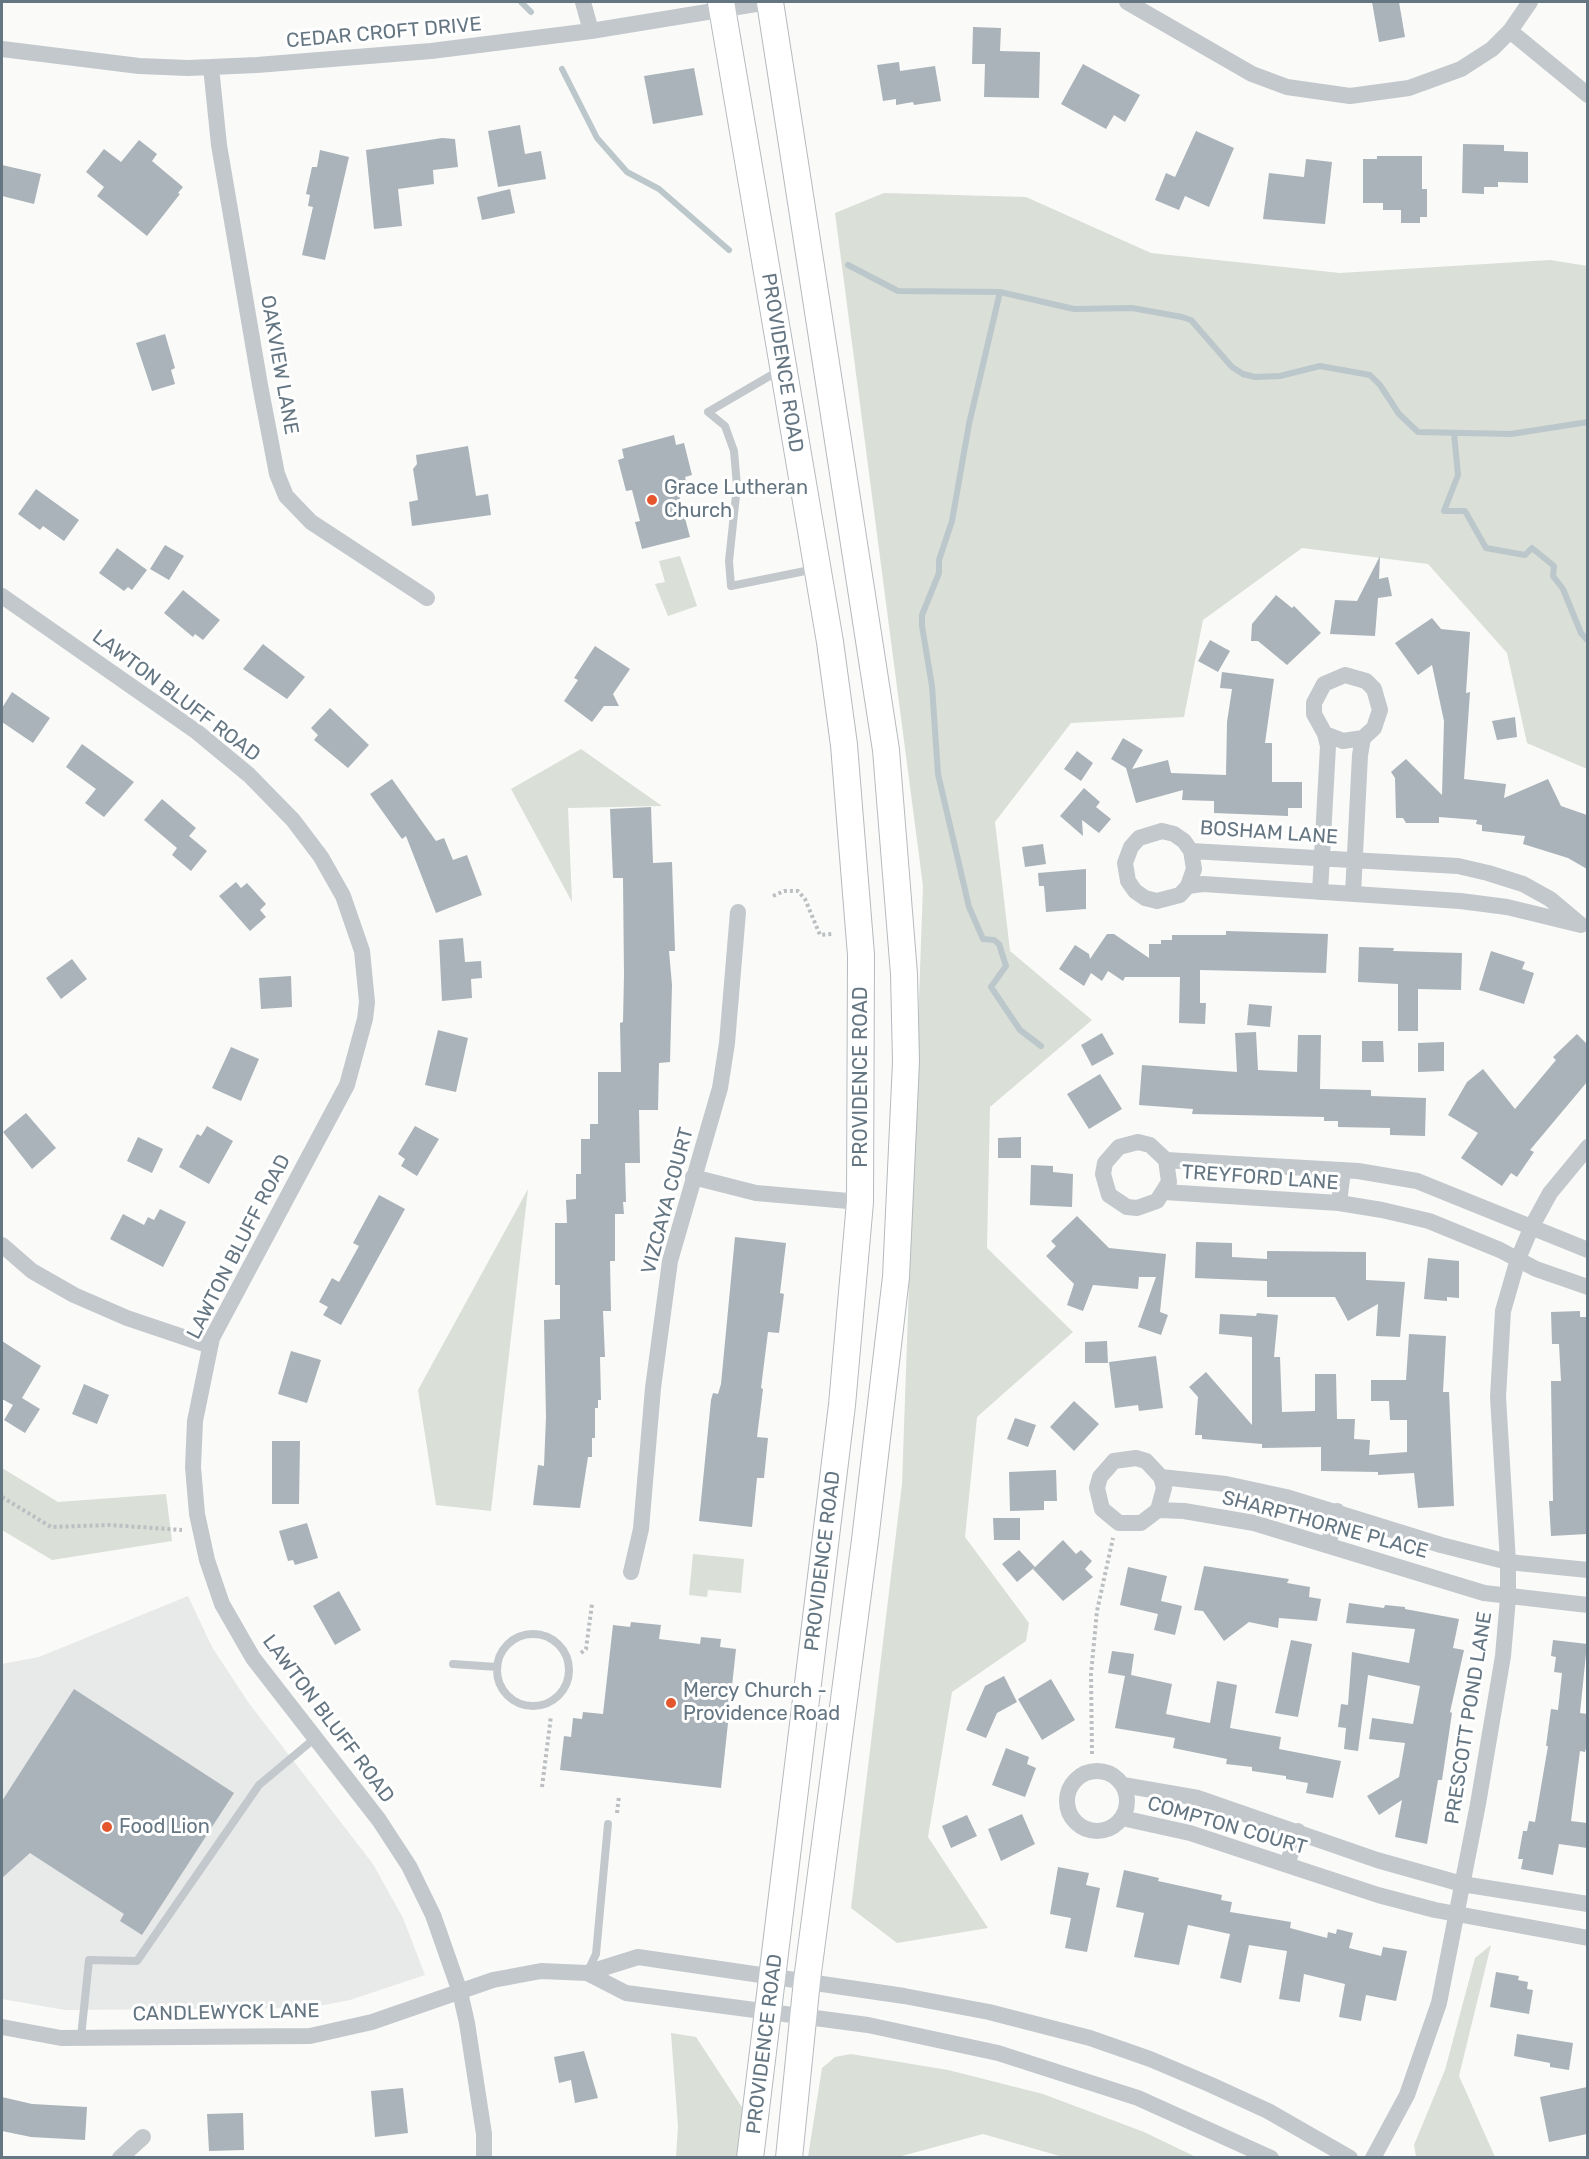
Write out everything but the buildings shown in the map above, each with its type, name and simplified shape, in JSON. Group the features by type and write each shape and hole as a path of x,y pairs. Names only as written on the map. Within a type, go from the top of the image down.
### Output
{"main road":[{"name":"PROVIDENCE ROAD","path":"769,2 886,750 904,974 906,1062 896,1277 865,1540 807,1980 789,2157"},
{"name":"PROVIDENCE ROAD","path":"721,6 817,568 844,745 861,955 863,1080 860,1202 842,1404 770,2013 750,2157"}],"street":[{"path":"583,2 591,31"},
{"name":"CEDAR CROFT DRIVE","path":"2,49 139,66 211,67 431,51 591,31 721,6 769,2"},
{"path":"1135,3 1252,74 1287,87 1350,96 1385,92 1444,76 1492,49 1510,31 1530,2"},
{"path":"1510,31 1587,94"},
{"name":"OAKVIEW LANE","path":"211,67 219,145 260,385 286,496 306,518 427,598"},
{"name":"LAWTON BLUFF ROAD","path":"2,596 197,732 249,775 293,820 321,857 343,896 362,951 366,991 365,1019 347,1085 258,1249 210,1346 195,1421 193,1467 200,1532 222,1604 259,1667 379,1820 409,1866 434,1915 460,1992 484,2134 484,2157"},
{"path":"1320,892 1328,746 1325,734 1314,714 1317,693 1334,678 1356,676 1366,681 1379,699 1378,721 1363,738 1353,894"},
{"path":"1325,734 1343,741 1363,738"},
{"name":"BOSHAM LANE","path":"1162,831 1174,834 1191,851 1458,866 1523,884 1550,900 1584,928 1507,907 1460,901 1203,884 1188,886 1180,895 1169,900 1145,898 1128,881 1125,863 1131,847 1150,833 1162,831"},
{"path":"1188,886 1194,869 1191,851"},
{"name":"VIZCAYA COURT","path":"631,1572 641,1529 653,1388 670,1261 720,1088 727,1044 738,912"},
{"name":"TREYFORD LANE","path":"1587,1250 1417,1181 1343,1170 1166,1160 1150,1145 1129,1143 1111,1154 1103,1174 1109,1194 1127,1207 1148,1206 1164,1192 1339,1203 1429,1221 1536,1269 1587,1287"},
{"name":"PRESCOTT POND LANE","path":"1372,2157 1407,2095 1440,2003 1500,1673 1508,1598 1498,1397 1503,1311 1518,1259 1532,1226 1550,1193 1587,1147"},
{"path":"1164,1192 1169,1182 1166,1160"},
{"path":"1339,1203 1343,1170"},
{"path":"693,1177 756,1193 860,1202"},
{"path":"2,1245 32,1271 74,1295 127,1318 210,1346"},
{"name":"SHARPTHORNE PLACE","path":"1587,1570 1508,1562 1441,1545 1337,1511 1226,1484 1161,1477 1146,1461 1125,1458 1106,1468 1097,1488 1102,1509 1119,1522 1140,1523 1158,1510 1182,1510 1254,1523 1508,1598 1587,1605"},
{"path":"1158,1510 1164,1488 1161,1477"},
{"path":"1328,1545 1337,1511"},
{"name":"COMPTON COURT","path":"1587,1904 1462,1884 1377,1860 1198,1797 1123,1785 1108,1773 1089,1772 1073,1782 1067,1800 1072,1818 1087,1829 1106,1829 1122,1818 1190,1833 1378,1895 1456,1916 1587,1938"},
{"path":"1122,1818 1127,1801 1123,1785"},
{"path":"1287,1865 1298,1831"},
{"name":"CANDLEWYCK LANE","path":"2,2027 61,2038 310,2036 362,2025 493,1980 541,1971 587,1973 638,1957 807,1980 989,2012 1090,2038 1150,2059 1219,2088 1326,2141 1350,2157"},
{"name":"CANDLEWYCK LANE","path":"587,1973 626,1993 935,2038 1065,2073 1194,2121 1271,2157"},
{"path":"120,2157 143,2137"}],"lane":[{"path":"783,369 708,412 725,426 734,451 737,486 729,561 731,586 817,568"},
{"path":"527,1634 551,1637 567,1654 570,1666 564,1689 556,1698 534,1706 522,1704 503,1690 497,1667 506,1646 527,1634"},
{"path":"453,1664 497,1667"},
{"path":"81,2037 89,1960 136,1961 259,1785 314,1739"},
{"path":"587,1973 596,1954 608,1824"}],"path":[{"path":"773,896 784,891 798,891 805,899 820,935 832,934"},
{"path":"2,1497 51,1527 110,1525 200,1532"},
{"path":"1092,1754 1091,1674 1097,1611 1114,1534"},
{"path":"581,1653 586,1649 592,1604"},
{"path":"542,1787 551,1716"},
{"path":"617,1815 619,1796"}],"shaded area":[{"path":"884,193 1026,197 1151,253 1340,273 1550,260 1588,266 1587,769 1527,743 1507,653 1428,564 1302,548 1203,620 1184,717 1071,723 995,822 1010,951 1092,1020 990,1107 987,1248 1073,1332 977,1417 965,1537 1029,1623 1026,1641 952,1692 928,1837 988,1928 897,1943 851,1908 902,1484 923,886 835,213"},
{"path":"680,556 697,606 668,616 655,584 665,582 659,561"},
{"path":"581,749 662,806 568,808 572,902 511,789"},
{"path":"528,1189 491,1511 436,1505 418,1390"},
{"path":"2,1468 58,1502 166,1494 172,1541 52,1560 2,1530"},
{"path":"693,1554 744,1559 741,1593 708,1590 707,1597 689,1595"},
{"path":"188,1596 212,1647 248,1702 373,1864 403,1918 425,1975 350,2000 308,2008 65,2010 2,1999 2,1664 39,1657"},
{"path":"1491,1945 1459,2076 1495,2157 1416,2157 1414,2145 1445,2070 1475,1958"},
{"path":"671,2033 696,2037 747,2115 742,2157 676,2157 678,2126"},
{"path":"851,2054 948,2070 1043,2094 1144,2132 1196,2157 1063,2157 983,2134 898,2157 808,2157 822,2068 835,2057"}],"waterway":[{"path":"521,2 531,12"},
{"path":"562,69 597,138 627,172 659,189 729,250"},
{"path":"848,265 898,291 1000,292 1074,309 1132,308 1182,317 1191,320 1232,367 1243,374 1255,377 1280,376 1320,366 1370,375 1380,385 1399,414 1418,432 1511,434 1588,422"},
{"path":"1000,292 969,424 952,521 939,560 939,573 922,615 922,626 932,686 938,774 969,907 983,939 994,940 999,944 1006,966 991,987 1020,1030 1041,1046"},
{"path":"1454,433 1458,475 1444,511 1465,511 1486,548 1525,555 1532,548 1554,566 1553,576 1563,589 1581,633 1588,641"}],"place":[{"name":"Grace Lutheran Church","path":"652,500"},
{"name":"Mercy Church - Providence Road","path":"671,1703"},
{"name":"Food Lion","path":"107,1827"}]}
